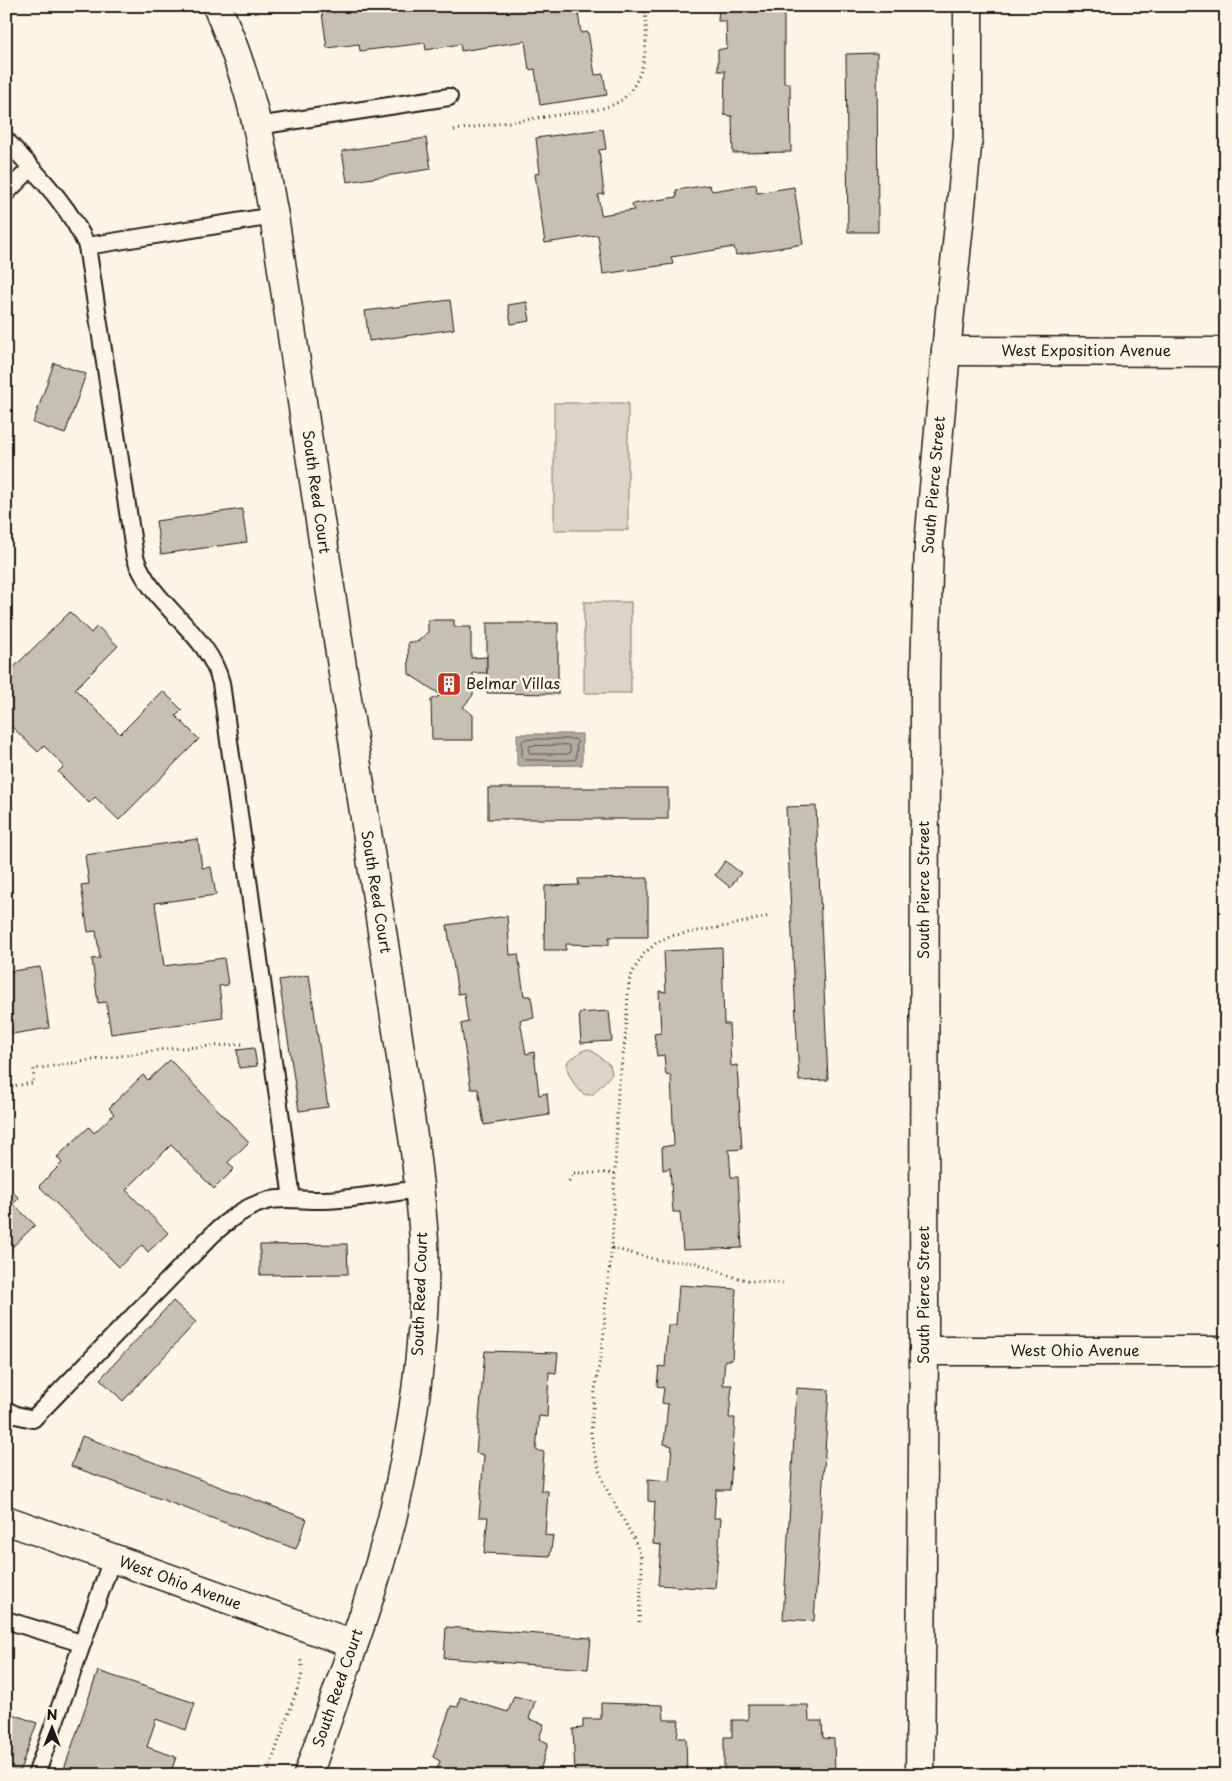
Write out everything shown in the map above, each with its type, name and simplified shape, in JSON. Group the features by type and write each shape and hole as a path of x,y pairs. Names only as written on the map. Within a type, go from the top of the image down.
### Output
{"street":[{"name":"South Reed Court","path":"217,6 236,52 257,126 274,216 414,1143 424,1242 424,1285 420,1341 410,1426 391,1521 374,1582 308,1775"},
{"name":"South Pierce Street","path":"920,1775 924,1351 926,610 929,544 946,351 968,137 968,6"},
{"name":"West Exposition Avenue","path":"946,351 1226,352"},
{"name":"West Ohio Avenue","path":"924,1351 1226,1351"},
{"name":"West Ohio Avenue","path":"6,1520 353,1644"}],"lane":[{"path":"257,126 449,97"},
{"path":"6,140 68,211 87,246 135,557 146,581 205,647 218,671 292,1199"},
{"path":"6,193 31,168"},
{"path":"87,246 274,216"},
{"path":"6,1410 16,1415 33,1419 222,1226 242,1212 267,1201 292,1199 326,1200 420,1189"},
{"path":"36,1775 112,1559"},
{"path":"6,1620 81,1643"}],"path":[{"path":"454,130 600,109 620,102 627,96 638,76 645,37 644,6"},
{"path":"639,1622 642,1573 641,1556 635,1541 604,1484 594,1453 591,1432 612,1248 618,1090 625,1041 627,994 630,978 636,964 650,949 670,936 770,916"},
{"path":"6,1087 33,1083 34,1069 166,1049 270,1043"},
{"path":"569,1181 573,1173 615,1173"},
{"path":"612,1248 658,1260 696,1263 738,1278 783,1283"},
{"path":"267,1775 301,1678 301,1660 297,1654 305,1628"}],"shaded area":[{"path":"554,403 628,403 628,530 554,530"},
{"path":"584,602 631,602 631,693 584,693"},
{"path":"590,1049 610,1065 612,1074 592,1095 588,1095 583,1094 573,1082 568,1072 567,1063 582,1051"}],"water":[{"path":"517,734 582,734 582,765 517,766"}],"building":[{"path":"321,6 577,6 581,33 588,32 595,75 603,74 607,95 540,105 535,69 529,70 525,41 461,51 460,44 426,50 425,43 360,51 359,44 327,48"},
{"path":"719,6 784,6 784,83 790,83 791,152 733,153 732,116 724,115 725,71 718,71 718,50 727,48 726,21 718,21"},
{"path":"877,53 878,232 848,232 846,54"},
{"path":"603,129 606,149 599,150 604,194 598,195 601,215 634,210 632,204 677,197 676,190 709,185 712,191 756,184 757,193 794,187 803,244 736,255 734,247 671,257 673,264 603,274 598,235 545,243 535,174 540,173 536,138"},
{"path":"426,138 431,169 347,182 342,151"},
{"path":"450,300 454,329 369,341 365,311"},
{"path":"527,302 530,321 511,324 508,305"},
{"path":"54,363 86,374 65,434 33,423"},
{"path":"242,509 247,542 161,554 156,521"},
{"path":"70,612 91,633 97,626 118,646 75,689 120,734 163,691 182,710 176,716 199,739 119,820 95,797 89,803 58,772 64,766 44,746 38,752 6,721 6,717 10,713 6,709 6,675"},
{"name":"Belmar Villas","path":"428,620 454,620 454,627 471,627 471,658 487,657 487,673 473,673 473,695 463,707 473,715 473,740 432,740 431,700 441,695 409,674 408,642 417,642 428,632"},
{"path":"487,623 558,623 558,694 487,693"},
{"path":"488,788 668,788 668,819 488,819"},
{"path":"816,806 828,1080 799,1081 786,807"},
{"path":"198,839 202,868 211,867 216,895 155,903 164,966 224,958 228,985 219,986 223,1018 111,1034 106,1002 98,1003 92,959 100,958 96,931 88,932 81,885 89,884 85,855"},
{"path":"725,861 741,873 730,887 715,875"},
{"path":"648,878 648,937 609,937 609,945 566,944 566,950 544,950 545,886 579,885 578,879"},
{"path":"507,916 510,955 518,954 524,996 531,996 534,1018 520,1020 526,1054 534,1052 539,1095 547,1093 549,1115 484,1125 478,1089 471,1089 461,1024 468,1022 464,993 458,994 447,925"},
{"path":"722,948 724,1024 729,1024 731,1066 737,1065 742,1149 729,1150 731,1177 738,1177 742,1248 683,1250 680,1212 673,1212 670,1168 663,1170 662,1147 674,1145 671,1076 666,1075 664,1055 657,1056 654,1034 661,1033 659,991 666,992 664,951"},
{"path":"40,967 49,1028 12,1034 6,1000 6,972"},
{"path":"309,975 328,1107 299,1111 279,980"},
{"path":"609,1011 612,1041 581,1043 579,1013"},
{"path":"254,1048 257,1066 239,1068 237,1050"},
{"path":"170,1060 249,1142 228,1162 234,1169 214,1189 171,1145 126,1190 168,1233 148,1252 142,1245 119,1267 39,1186 62,1163 57,1157 89,1127 94,1133 114,1114 109,1108 143,1075 148,1080"},
{"path":"6,1186 19,1198 13,1204 35,1225 6,1253"},
{"path":"347,1244 348,1274 260,1275 260,1245"},
{"path":"679,1285 736,1289 732,1360 725,1360 723,1385 732,1385 729,1418 735,1418 730,1490 716,1490 714,1518 721,1518 715,1589 658,1585 661,1545 653,1544 655,1502 648,1501 648,1479 669,1481 672,1446 664,1444 668,1404 662,1403 664,1388 657,1386 659,1366 665,1367 668,1325 676,1325"},
{"path":"173,1301 196,1322 123,1401 100,1379"},
{"path":"485,1351 558,1353 556,1373 549,1372 547,1417 539,1416 536,1450 544,1452 541,1491 548,1491 545,1535 553,1536 550,1556 484,1553 488,1517 479,1517 484,1455 476,1453"},
{"path":"797,1388 829,1390 814,1621 783,1619"},
{"path":"82,1436 307,1519 296,1549 71,1466"},
{"path":"446,1627 591,1638 588,1669 444,1658"},
{"path":"98,1671 195,1703 186,1730 156,1719 147,1747 176,1757 170,1775 62,1775"},
{"path":"514,1696 535,1701 529,1719 544,1724 539,1739 548,1743 539,1775 442,1775 436,1772 440,1761 433,1757 451,1706 458,1707 460,1697 508,1712"},
{"path":"601,1703 663,1705 664,1720 679,1720 677,1738 686,1738 687,1775 575,1775 573,1729 583,1728 583,1719 601,1719"},
{"path":"748,1705 808,1705 809,1721 822,1721 823,1738 834,1739 835,1775 724,1775 724,1737 732,1737 732,1720 748,1720"},
{"path":"10,1713 37,1723 18,1775 6,1775 6,1722"}],"place":[{"name":"Belmar Villas","path":"449,684"}]}
